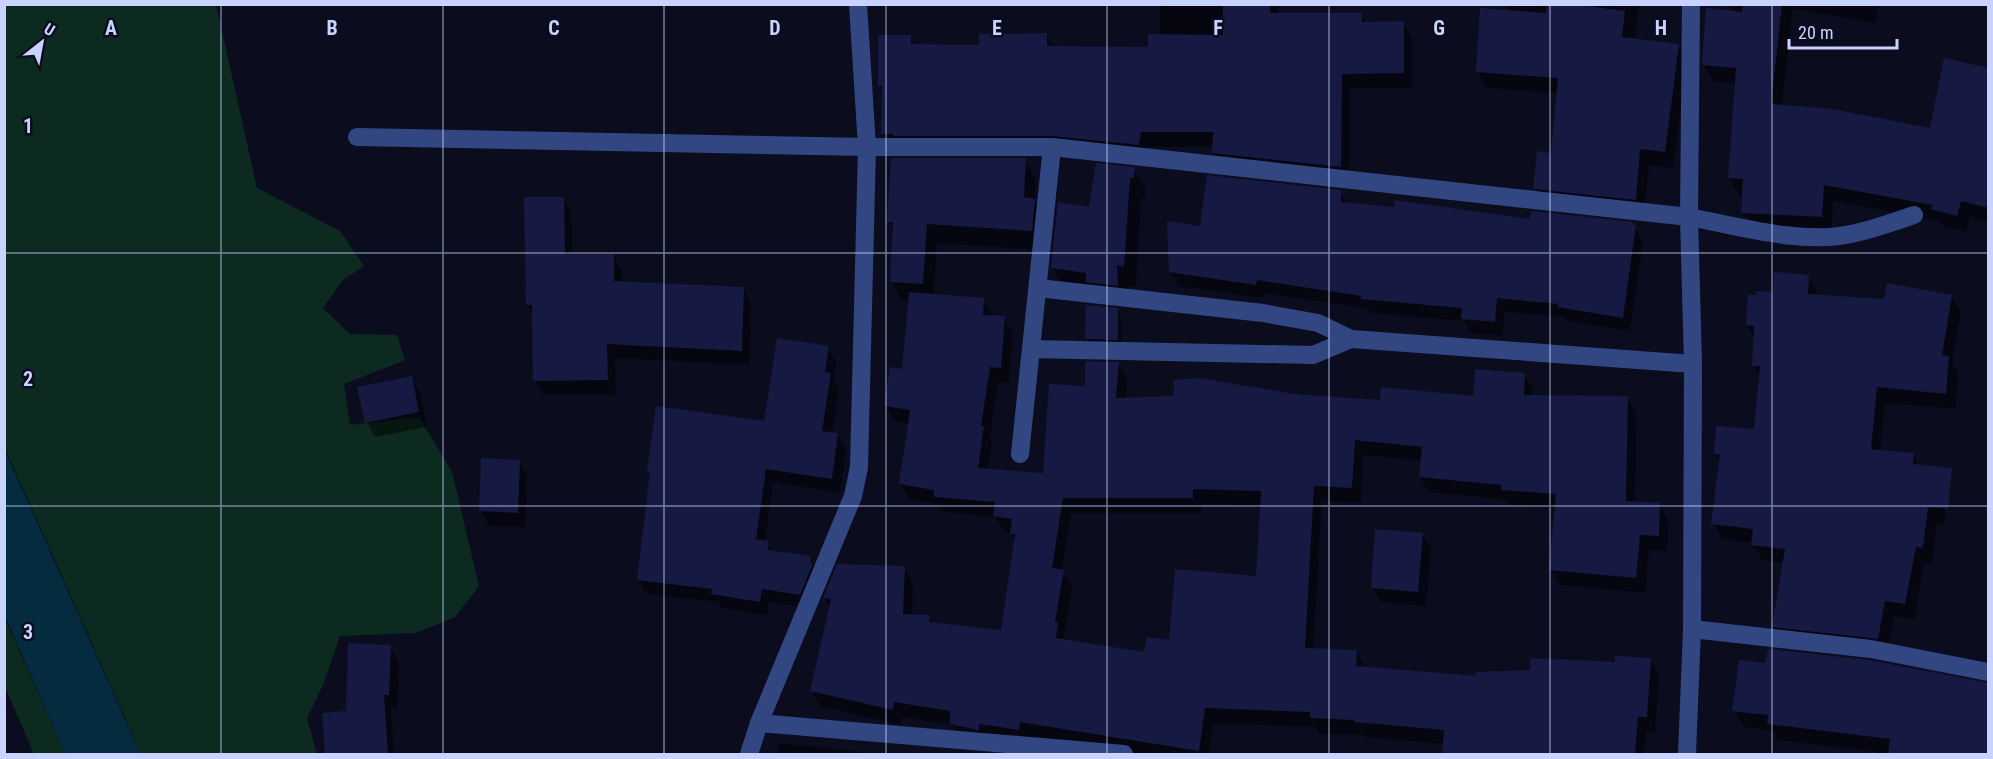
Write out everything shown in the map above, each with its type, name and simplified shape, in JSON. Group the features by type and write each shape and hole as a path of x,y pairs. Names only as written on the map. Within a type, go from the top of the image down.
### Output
{"street":[{"path":"749,754 759,723 853,496 859,467 867,147 858,4"},
{"path":"1687,754 1692,629 1693,364 1689,217 1691,4"},
{"path":"357,137 867,147 1052,147 1689,217 1807,237 1849,235 1914,215"},
{"path":"1020,454 1052,147"},
{"path":"1038,288 1263,313 1318,323 1351,339 1693,364"},
{"path":"1031,349 1313,355 1351,339"},
{"path":"1692,629 1872,649 1989,672"},
{"path":"759,723 1124,754"}],"green space":[{"path":"4,5 216,5 257,188 340,231 364,266 343,280 323,308 350,334 397,335 405,360 344,384 350,425 419,417 452,472 479,586 455,617 416,633 340,636 323,685 307,718 317,754 141,754 5,448"},
{"path":"4,616 65,754 34,754 5,687"}],"water":[{"path":"4,448 141,754 65,754 5,616"}],"building":[{"path":"1223,4 1270,4 1270,13 1362,13 1362,22 1404,21 1404,73 1342,74 1341,167 1211,153 1214,132 1141,132 1139,145 1052,136 893,136 893,134 881,134 882,86 878,86 878,35 911,35 911,44 979,45 979,34 1047,33 1047,46 1148,47 1148,34 1223,35"},
{"path":"1547,4 1571,4 1625,11 1622,37 1679,44 1665,152 1640,149 1636,200 1533,189 1537,151 1551,153 1558,78 1476,72 1480,8 1546,13"},
{"path":"1743,4 1782,4 1771,104 1832,109 1930,128 1944,58 1989,68 1989,208 1961,201 1957,216 1931,209 1932,205 1824,185 1822,217 1741,213 1743,179 1728,178 1736,68 1702,65 1706,8 1742,12"},
{"path":"891,158 1026,158 1024,197 1035,199 1032,231 927,224 923,284 890,282 893,222 887,222"},
{"path":"1096,163 1135,167 1134,178 1130,178 1124,267 1117,265 1118,286 1086,282 1086,273 1051,268 1058,202 1089,207"},
{"path":"1207,175 1341,190 1341,202 1394,207 1395,200 1530,219 1531,211 1633,222 1633,225 1636,225 1623,318 1557,307 1558,304 1497,298 1495,322 1461,319 1462,308 1361,299 1361,296 1257,280 1256,285 1169,272 1167,221 1200,226"},
{"path":"524,197 564,197 565,254 614,254 614,281 744,287 742,351 607,344 608,380 533,381 532,305 526,305"},
{"path":"1774,272 1809,275 1808,294 1884,299 1887,283 1952,295 1942,355 1949,356 1946,394 1877,387 1871,449 1914,453 1913,464 1952,468 1948,509 1928,507 1923,548 1916,547 1905,604 1885,601 1878,639 1772,627 1785,549 1751,545 1753,529 1711,524 1720,455 1714,454 1716,426 1754,429 1760,366 1752,366 1754,326 1746,325 1748,295 1756,295 1757,291 1773,292"},
{"path":"909,292 984,298 983,315 1005,316 1001,368 990,367 981,426 984,426 978,468 1043,473 1049,384 1085,386 1085,361 1119,362 1116,398 1174,396 1173,380 1198,378 1294,394 1380,400 1381,387 1473,396 1475,369 1525,373 1524,395 1628,396 1626,501 1660,503 1659,536 1640,535 1636,578 1549,570 1556,494 1501,490 1501,485 1419,477 1422,447 1355,440 1352,488 1314,486 1305,648 1357,650 1356,666 1476,676 1476,672 1530,670 1530,658 1615,662 1615,656 1651,658 1647,717 1638,717 1635,754 1442,754 1444,730 1354,722 1354,720 1310,718 1310,712 1205,708 1199,751 1020,722 1019,730 979,724 979,730 977,730 950,724 950,711 894,702 893,710 810,691 831,599 823,598 837,564 905,566 903,614 930,615 929,622 1001,630 1015,534 1010,534 1012,519 993,516 995,502 934,497 934,490 899,484 910,410 884,406 890,367 902,369","holes":["1193,489 1261,491 1256,576 1175,569 1169,640 1147,637 1144,652 1056,638 1058,623 1055,622 1064,570 1052,568 1063,498 1193,498"]},
{"path":"1086,305 1118,308 1118,340 1085,339"},
{"path":"777,338 829,346 825,372 831,373 822,431 838,433 832,479 766,469 756,539 769,541 768,550 811,556 810,563 813,563 800,595 762,589 760,602 711,594 712,589 637,580 650,472 647,471 656,406 764,421"},
{"path":"412,376 419,412 365,423 357,387"},
{"path":"481,458 520,460 518,513 479,511"},
{"path":"1375,529 1423,533 1418,592 1371,588"},
{"path":"348,643 391,645 389,695 384,695 388,754 325,754 322,713 346,711"},
{"path":"1768,649 1869,660 1989,683 1989,754 1888,754 1890,739 1767,724 1768,715 1732,711 1739,660 1765,663"}]}
